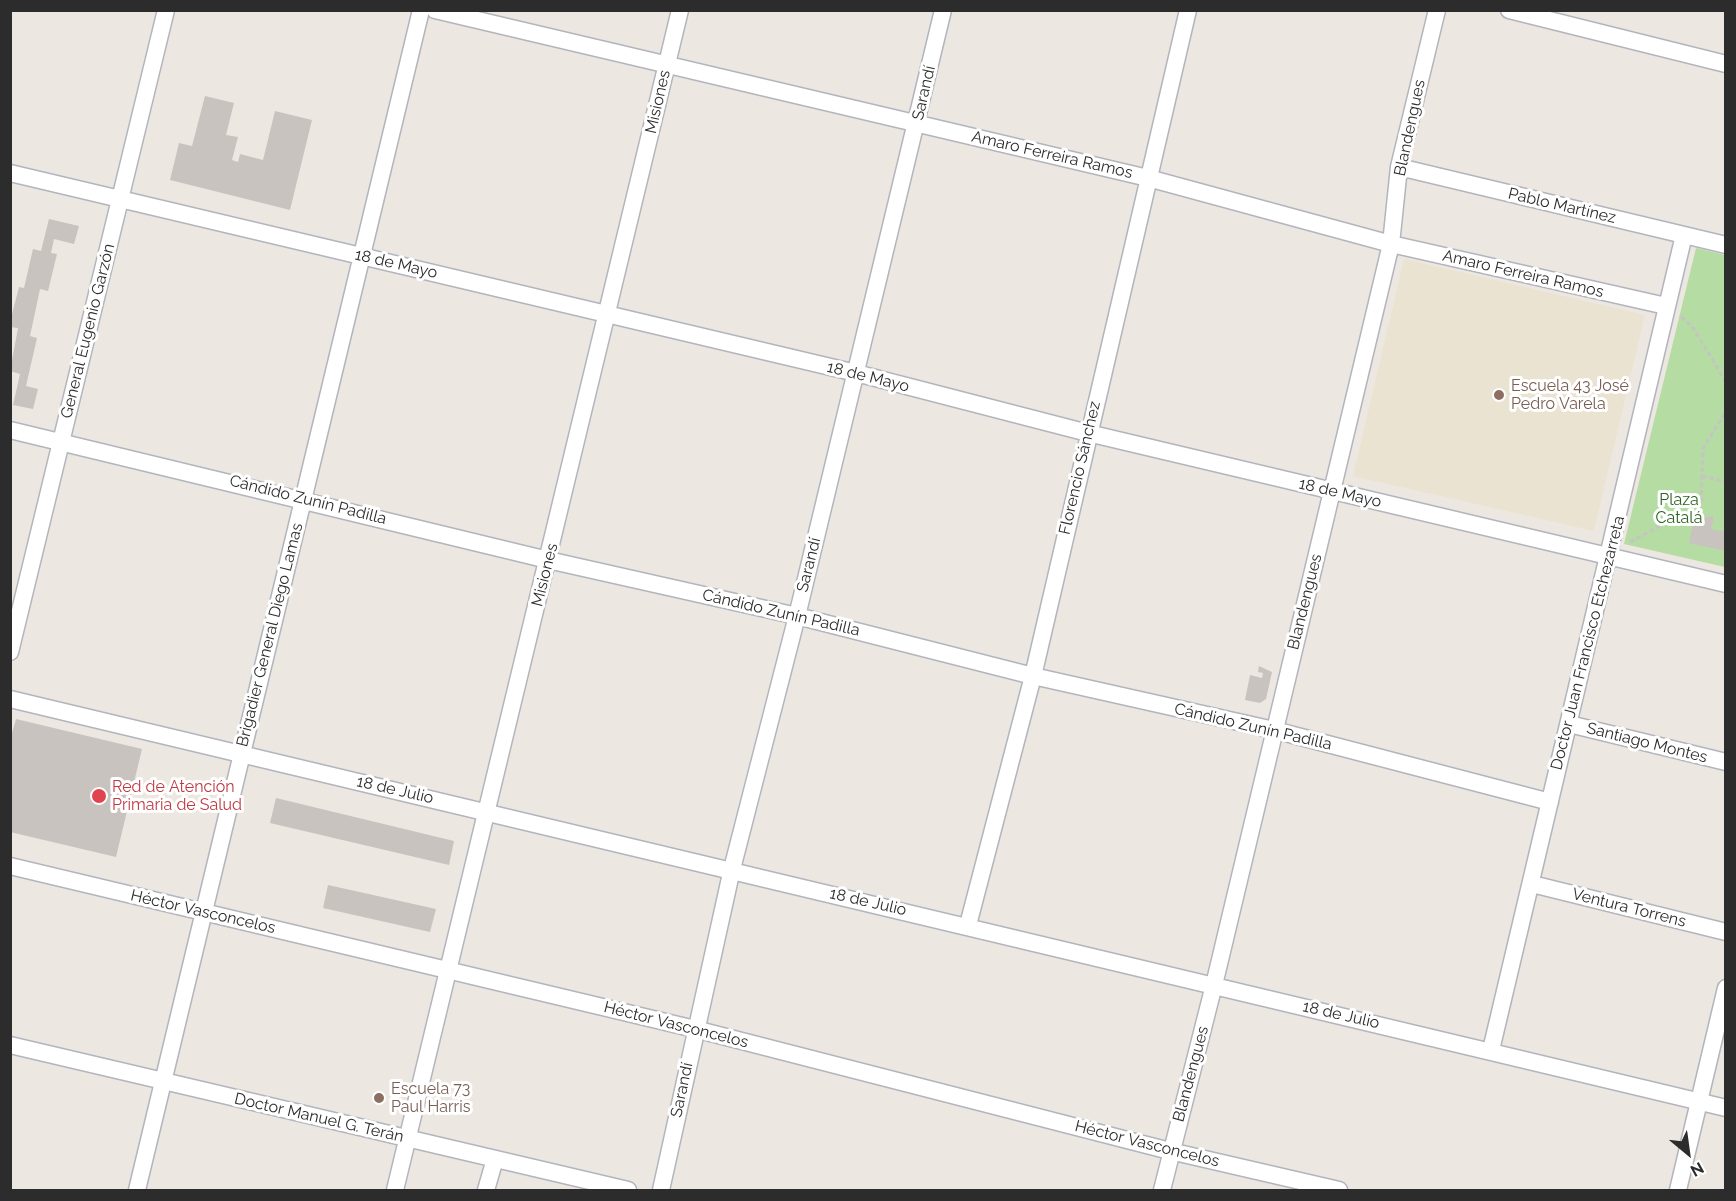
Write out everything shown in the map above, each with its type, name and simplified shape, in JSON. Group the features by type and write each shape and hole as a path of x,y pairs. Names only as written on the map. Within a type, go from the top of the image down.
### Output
{"street":[{"name":"General Eugenio Garzón","path":"10,652 166,10"},
{"name":"Brigadier General Diego Lamas","path":"137,1191 421,10"},
{"name":"Amaro Ferreira Ramos","path":"435,10 1148,178 1391,244 1666,306"},
{"name":"Misiones","path":"395,1191 680,10"},
{"name":"Sarandí","path":"661,1191 732,870 797,616 944,10"},
{"name":"Florencio Sánchez","path":"968,925 1033,676 1188,10"},
{"name":"Blandengues","path":"1162,1191 1170,1150 1214,985 1391,244 1399,167 1437,10"},
{"path":"1509,10 1725,64"},
{"name":"Pablo Martínez","path":"1399,167 1725,245"},
{"name":"18 de Mayo","path":"10,173 856,373 1088,433 1725,584"},
{"name":"Doctor Juan Francisco Etchezarreta","path":"1491,1050 1610,557 1684,235"},
{"name":"Cándido Zunín Padilla","path":"10,429 548,560 797,616 1033,676 1274,730 1550,802"},
{"name":"18 de Julio","path":"10,699 968,925 1725,1108"},
{"name":"Santiago Montes","path":"1569,724 1725,762"},
{"name":"Héctor Vasconcelos","path":"10,866 695,1029 1339,1191"},
{"name":"Ventura Torrens","path":"1532,884 1725,932"},
{"path":"1678,1191 1725,988"},
{"name":"Doctor Manuel G. Terán","path":"10,1045 628,1191"},
{"path":"486,1191 495,1159"}],"path":[{"path":"1666,306 1692,327 1725,381"},
{"path":"1630,542 1701,504 1703,449 1725,411"},
{"path":"1702,476 1725,482"}],"shaded area":[{"name":"Escuela 43 José Pedro Varela","path":"1404,259 1645,315 1594,531 1353,476"}],"green space":[{"name":"Plaza Catalá","path":"1696,248 1725,255 1725,567 1624,544"}],"building":[{"path":"205,96 234,103 226,135 238,137 232,160 238,162 240,154 263,160 275,111 312,120 290,210 170,180 179,143 192,146"},
{"path":"49,219 79,226 74,244 54,239 51,253 57,254 48,291 40,289 30,336 37,338 26,386 38,389 33,409 13,405 20,374 10,371 18,328 10,327 10,322 19,287 24,288 33,249 41,251"},
{"path":"1714,516 1711,529 1726,532 1726,551 1689,543 1693,523 1697,524 1699,518"},
{"path":"1259,666 1272,672 1266,699 1260,703 1245,700 1250,675 1262,678 1263,673 1258,672"},
{"path":"16,719 142,749 116,857 10,832 10,740"},
{"path":"276,798 454,841 449,865 270,823"},
{"path":"328,885 436,909 430,932 323,908"}],"place":[{"name":"Escuela 43 José Pedro Varela","path":"1499,395"},
{"name":"Red de Atención Primaria de Salud","path":"99,796"},
{"name":"Escuela 73 Paul Harris","path":"379,1098"}]}
